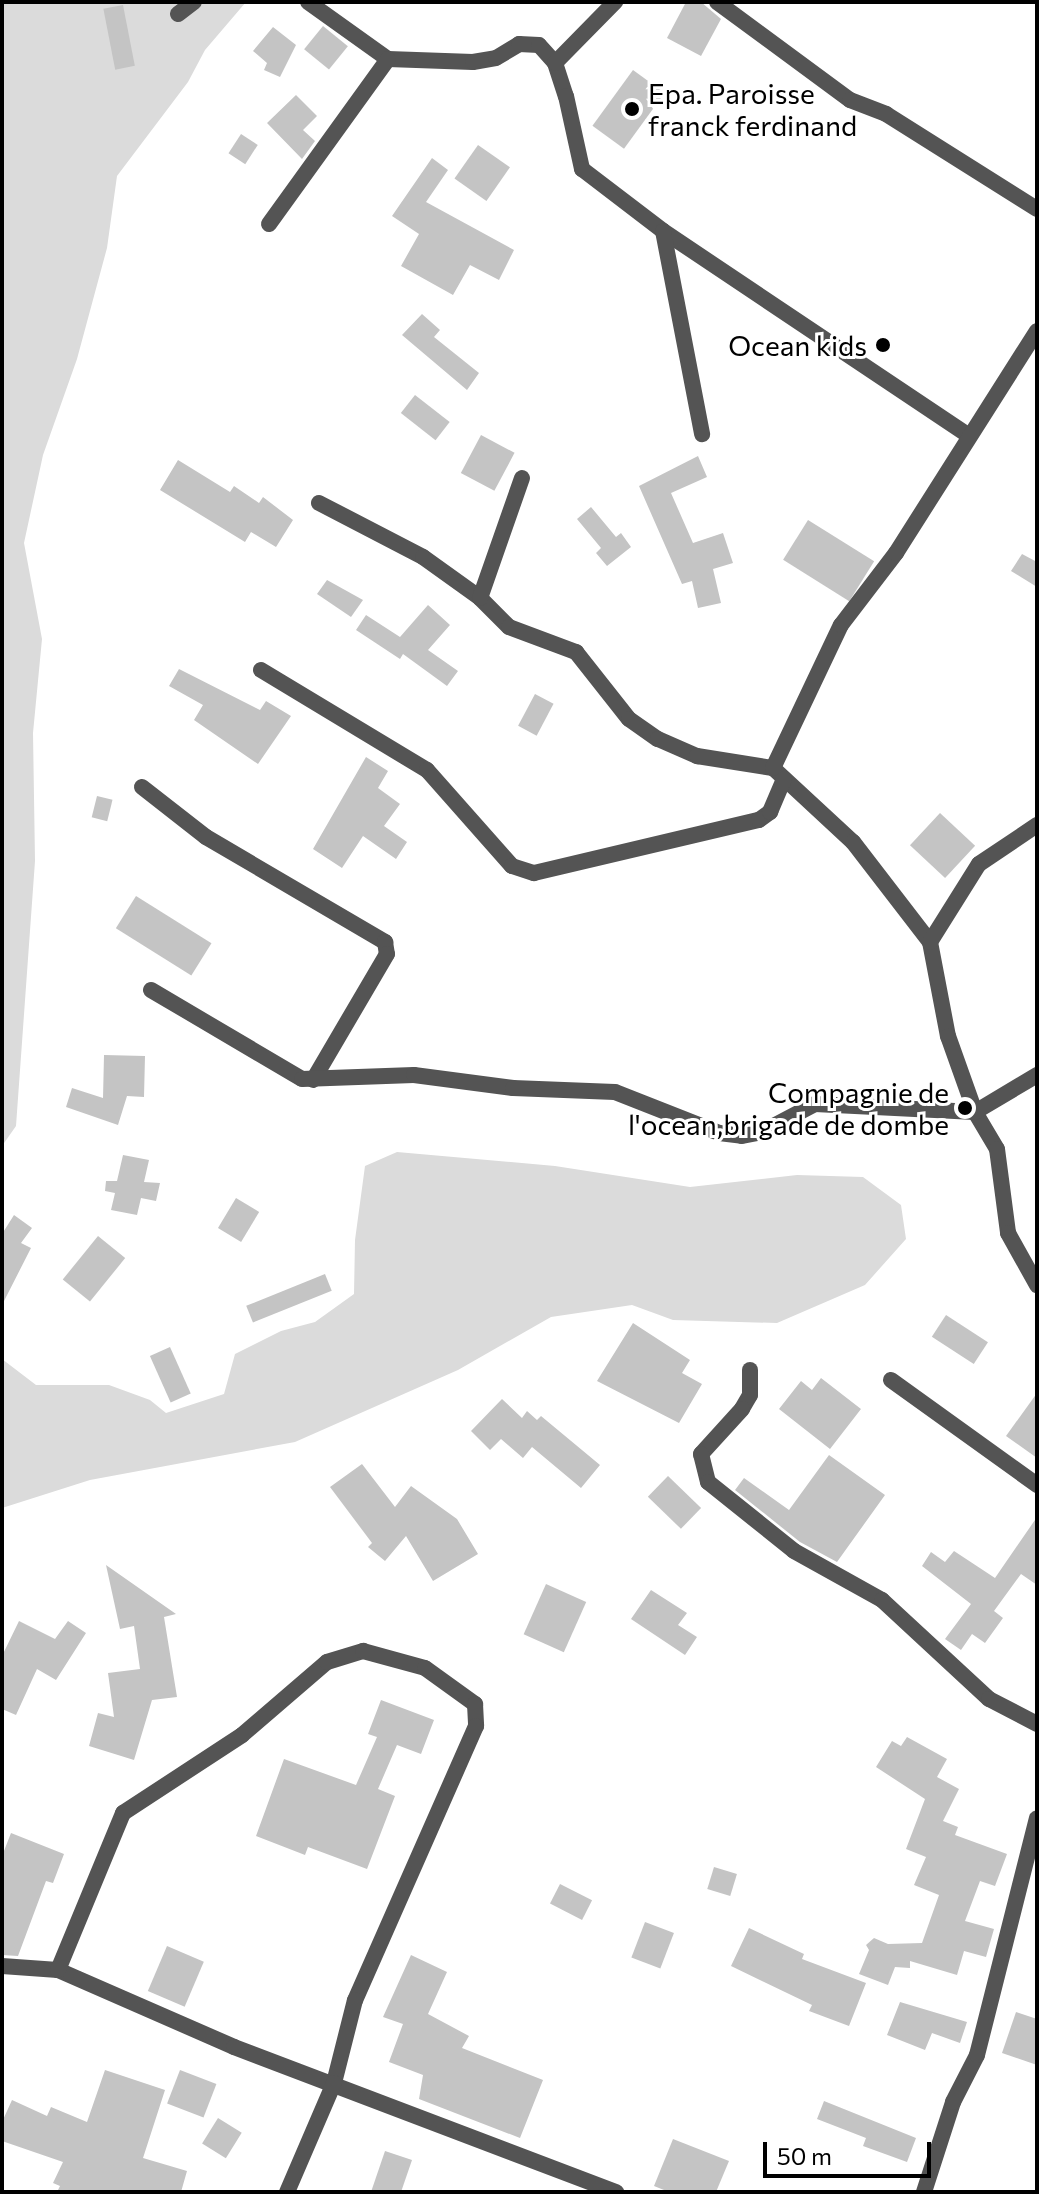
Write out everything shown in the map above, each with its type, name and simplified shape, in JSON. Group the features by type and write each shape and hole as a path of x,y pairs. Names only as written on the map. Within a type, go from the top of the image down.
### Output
{"street":[{"path":"178,14 194,2"},
{"path":"308,2 388,59 473,62 496,58 519,44 539,45 555,63 582,169 663,231 968,435"},
{"path":"555,63 615,2"},
{"path":"717,2 850,100 886,114 1037,209"},
{"path":"269,224 388,59"},
{"path":"663,231 702,434"},
{"path":"261,670 427,770 512,866 534,873 759,820 770,812 778,774 841,625 896,553 968,435 1037,331"},
{"path":"480,598 522,478"},
{"path":"319,503 423,557 480,598 509,627 576,652 629,719 658,739 697,756 778,774 853,842 904,902 930,942 948,1036 975,1112 997,1149 1008,1233 1037,1285"},
{"path":"142,787 206,837 385,942 387,954 313,1080"},
{"path":"930,942 979,864 1037,825"},
{"path":"151,990 287,1074 313,1080 414,1075 513,1088 615,1092 719,1133 742,1136 762,1132 815,1104 975,1112 1037,1075"},
{"path":"750,1370 750,1395 742,1409 701,1454 708,1482 794,1551 882,1600 989,1699 1037,1724"},
{"path":"891,1380 1037,1485"},
{"path":"58,1970 123,1813 242,1735 344,1653 363,1651 425,1668 475,1704 476,1726 355,2000 334,2083 287,2192"},
{"path":"924,2192 953,2102 977,2055 1037,1818"},
{"path":"2,1966 58,1970 234,2047 616,2192"}],"shaded area":[{"path":"2,2 246,2 205,50 188,82 117,176 107,248 77,359 43,455 24,543 42,639 33,733 35,861 16,1126 2,1146"},
{"path":"397,1152 555,1166 690,1187 797,1175 863,1177 901,1205 906,1239 865,1285 777,1323 673,1320 632,1305 551,1317 458,1370 295,1442 90,1480 2,1508 2,1359 36,1385 109,1385 150,1400 166,1413 224,1394 235,1354 281,1331 315,1322 354,1294 355,1240 365,1166"}],"building":[{"path":"686,2 701,2 721,19 701,56 667,38"},
{"path":"123,5 135,66 115,70 103,9"},
{"path":"323,26 348,46 329,69 304,49"},
{"path":"273,27 296,45 280,77 264,70 267,63 253,51"},
{"path":"633,70 665,93 624,149 592,126"},
{"path":"296,95 317,116 303,130 315,141 302,159 267,123"},
{"path":"241,134 258,145 245,164 228,153"},
{"path":"478,145 510,167 486,201 454,179"},
{"path":"432,158 448,170 426,202 514,250 499,280 470,265 453,295 401,266 419,234 392,216"},
{"path":"422,314 440,330 434,337 479,373 467,390 402,335"},
{"path":"415,395 450,422 436,440 401,413"},
{"path":"481,435 515,453 494,491 461,473"},
{"path":"698,456 707,477 671,493 693,543 723,533 733,563 713,569 721,603 698,608 692,581 682,584 639,486"},
{"path":"178,460 230,492 234,486 259,503 263,497 293,520 276,547 251,532 245,542 160,490"},
{"path":"591,507 616,537 621,533 631,547 607,566 596,553 601,548 577,519"},
{"path":"808,520 874,561 849,601 783,560"},
{"path":"1022,554 1037,562 1037,587 1011,571"},
{"path":"327,580 363,600 351,617 317,594"},
{"path":"428,605 450,625 428,650 458,671 447,686 403,654 400,659 356,630 366,615 400,637"},
{"path":"179,669 260,710 266,701 291,716 258,764 194,720 203,705 169,686"},
{"path":"535,694 554,704 537,736 518,726"},
{"path":"366,757 388,771 378,788 400,804 384,826 407,842 396,859 363,836 342,868 313,849"},
{"path":"97,796 113,800 107,821 92,817"},
{"path":"940,813 975,846 945,878 910,845"},
{"path":"136,896 211,943 191,975 116,928"},
{"path":"104,1055 145,1056 144,1097 127,1096 118,1125 66,1107 72,1088 103,1098"},
{"path":"123,1155 149,1160 144,1182 160,1183 156,1201 141,1198 137,1215 111,1210 115,1193 105,1191 106,1181 117,1181"},
{"path":"236,1198 259,1212 241,1242 218,1228"},
{"path":"14,1215 32,1228 21,1243 31,1248 2,1305 2,1234"},
{"path":"98,1236 125,1258 90,1302 63,1280"},
{"path":"325,1274 332,1291 253,1323 246,1306"},
{"path":"946,1315 988,1342 974,1364 932,1337"},
{"path":"633,1323 690,1360 682,1373 702,1384 679,1423 597,1381"},
{"path":"170,1347 191,1394 171,1403 150,1356"},
{"path":"821,1378 861,1409 830,1449 779,1409 801,1381 812,1390"},
{"path":"1037,1393 1037,1458 1006,1436"},
{"path":"502,1399 522,1418 527,1411 537,1420 541,1416 600,1465 581,1488 532,1447 523,1458 501,1439 490,1450 471,1431"},
{"path":"829,1455 885,1495 837,1562 800,1542 735,1490 744,1478 789,1510"},
{"path":"362,1464 395,1507 411,1486 457,1519 478,1554 433,1581 406,1536 385,1561 368,1547 372,1543 330,1487"},
{"path":"668,1476 701,1508 681,1529 648,1497"},
{"path":"1037,1517 1037,1585 1021,1574 994,1611 1003,1618 985,1643 972,1634 961,1650 945,1639 971,1604 922,1566 931,1552 945,1562 954,1551 995,1578"},
{"path":"106,1565 176,1614 164,1617 177,1697 152,1700 134,1760 89,1746 98,1713 114,1717 108,1673 140,1669 134,1626 120,1629"},
{"path":"546,1584 586,1602 564,1652 524,1634"},
{"path":"651,1590 687,1613 678,1625 697,1637 685,1655 631,1619"},
{"path":"19,1621 55,1639 68,1621 86,1633 56,1680 37,1669 16,1715 2,1709 2,1656"},
{"path":"381,1700 434,1720 421,1754 397,1745 378,1789 395,1796 367,1869 308,1847 305,1855 256,1836 284,1759 356,1785 377,1737 368,1734"},
{"path":"907,1737 947,1759 937,1777 959,1789 943,1821 958,1827 955,1835 1007,1854 995,1886 980,1881 965,1921 994,1929 986,1957 964,1951 957,1975 910,1961 910,1968 895,1967 888,1985 859,1974 869,1950 866,1945 874,1938 888,1944 922,1943 939,1895 914,1885 926,1857 906,1849 925,1799 876,1767 892,1741 901,1746"},
{"path":"11,1833 64,1854 53,1883 46,1881 18,1956 2,1955 2,1856"},
{"path":"714,1867 737,1874 730,1896 707,1889"},
{"path":"560,1884 592,1900 582,1920 550,1904"},
{"path":"645,1922 674,1933 660,1969 631,1957"},
{"path":"749,1928 804,1954 802,1959 866,1983 849,2026 809,2011 812,2005 731,1966"},
{"path":"167,1946 204,1962 185,2007 148,1991"},
{"path":"411,1955 447,1972 428,2014 469,2036 462,2048 543,2080 520,2138 419,2099 423,2075 389,2062 403,2024 383,2017"},
{"path":"900,2002 967,2022 960,2043 932,2033 925,2050 887,2035"},
{"path":"1016,2012 1037,2019 1037,2065 1002,2053"},
{"path":"105,2070 165,2090 143,2158 187,2171 181,2192 57,2192 60,2186 53,2183 63,2162 2,2141 2,2122 12,2100 47,2116 51,2107 87,2122"},
{"path":"180,2070 216,2084 204,2118 167,2104"},
{"path":"824,2101 916,2138 907,2162 863,2146 866,2138 817,2119"},
{"path":"218,2118 242,2133 226,2158 202,2143"},
{"path":"673,2139 729,2161 716,2192 669,2192 654,2186"},
{"path":"385,2151 412,2160 401,2192 371,2192"}],"place":[{"name":"Epa. Paroisse franck ferdinand","path":"632,109"},
{"name":"Ocean kids","path":"883,345"},
{"name":"Compagnie de l'ocean,brigade de dombe","path":"965,1108"}]}
